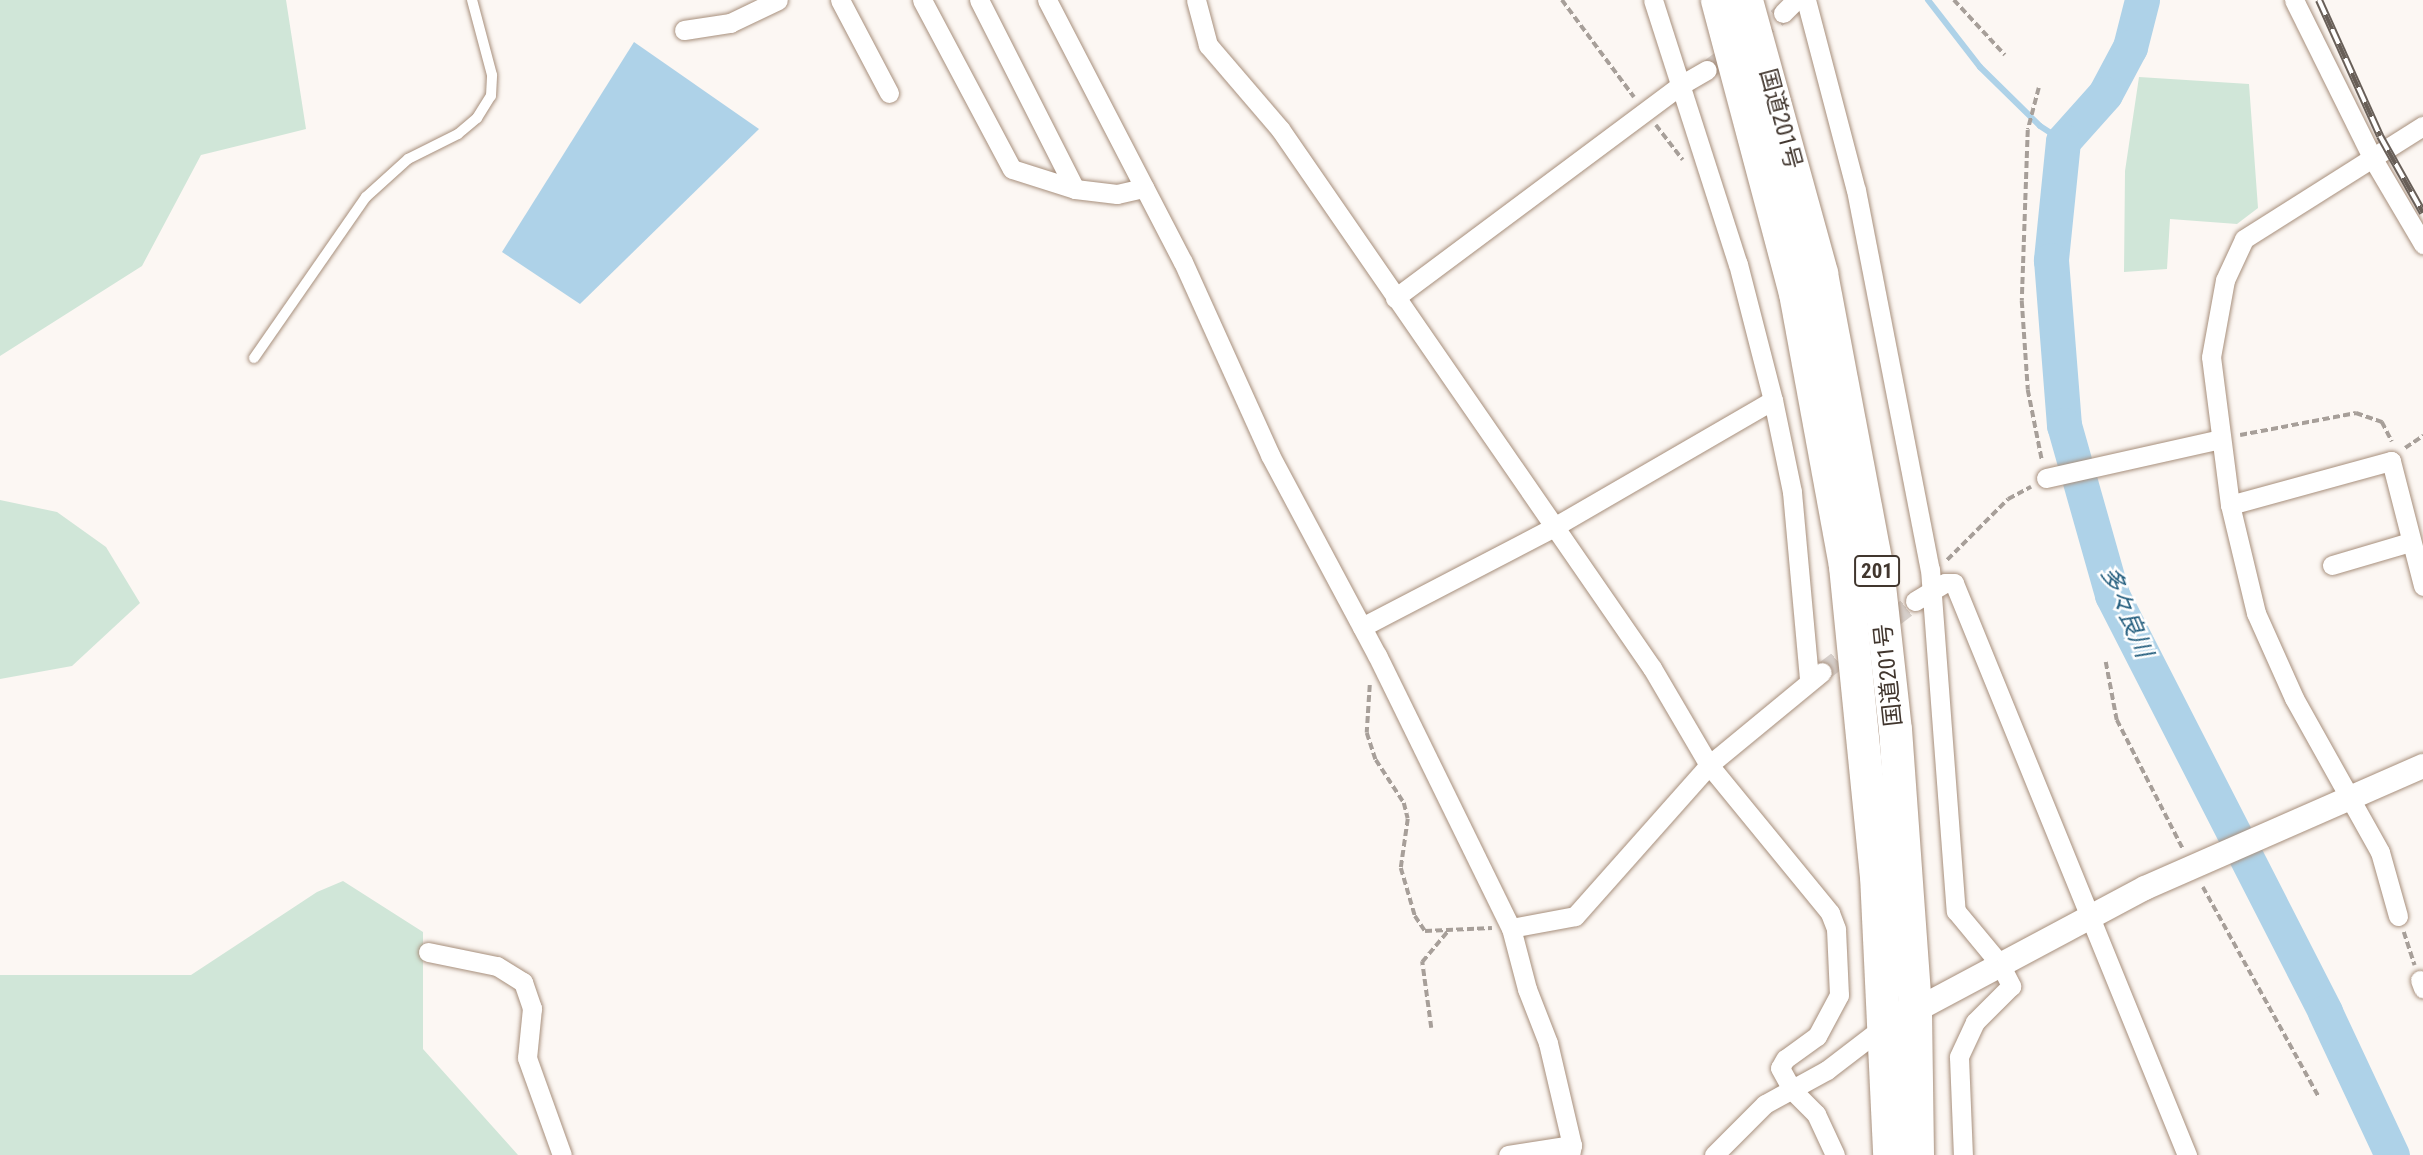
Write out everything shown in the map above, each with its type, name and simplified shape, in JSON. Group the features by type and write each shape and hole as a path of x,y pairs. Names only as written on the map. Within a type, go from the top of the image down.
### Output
{"highway":[{"name":"国道201号","path":"1717,0 1767,176 1823,430 1860,699 1883,1027 1889,1155"},
{"name":"国道201号","path":"1746,0 1821,273 1878,576 1895,729 1915,1011 1917,1155"}],"street":[{"path":"684,30 730,23 778,0"},
{"path":"840,0 889,93"},
{"path":"922,0 1012,169 1075,189 1116,194 1144,188"},
{"path":"979,0 1075,189"},
{"path":"1047,0 1183,262 1270,455 1377,655 1511,928 1527,989 1548,1043 1571,1150 1508,1155"},
{"path":"1196,0 1208,44 1280,129 1652,668 1709,765 1830,913 1836,929 1839,995 1817,1036 1785,1059 1780,1068 1792,1090 1815,1114 1835,1155"},
{"path":"1511,928 1575,916 1709,765 1816,676 1792,492 1773,400 1735,253 1653,0"},
{"path":"1806,0 1856,190 1931,579 1956,911 2000,964 2011,986 1975,1022 1959,1057 1963,1155"},
{"path":"2294,0 2373,159 2423,244"},
{"path":"1395,298 1647,113 1679,86 1707,69"},
{"path":"2398,916 2380,852 2349,801 2256,613 2230,505 2211,356 2225,280 2244,239 2423,126"},
{"path":"1362,627 1555,527 1773,400"},
{"path":"2046,478 2221,439"},
{"path":"2230,505 2390,461 2423,586"},
{"path":"2332,565 2410,542"},
{"path":"1915,601 1931,579"},
{"path":"1931,579 1954,583 2187,1155"},
{"path":"1714,1155 1765,1104 1827,1070 1883,1027 2197,864 2349,801 2423,766"},
{"path":"428,952 497,966 523,982 532,1007 527,1058 562,1155"}],"lane":[{"path":"254,358 366,197 408,159 458,134 477,118 491,96 488,54 472,0"}],"path":[{"path":"1562,0 1647,113"},
{"path":"1954,0 2005,55"},
{"path":"1931,579 2008,499 2046,478 2028,390 2022,301 2028,130 2039,88"},
{"path":"2221,439 2356,414 2382,422 2398,453"},
{"path":"1377,655 1367,705 1367,733 1376,760 1404,803 1408,819 1402,868 1406,893 1425,931 1511,928"},
{"path":"2106,662 2117,720 2197,864 2319,1097"},
{"path":"2398,916 2421,984"},
{"path":"1431,1027 1422,962 1450,929"}],"green space":[{"path":"0,0 286,0 306,129 201,155 142,266 0,356"},
{"path":"2139,77 2249,84 2258,208 2237,224 2170,219 2167,269 2124,272 2125,171"},
{"path":"0,500 57,512 106,547 140,603 72,666 0,679"},
{"path":"343,881 423,932 423,1049 518,1155 0,1155 0,975 191,975 317,892"}],"water":[{"path":"634,42 759,129 580,304 502,252"}],"waterway":[{"path":"1928,0 1980,67 2040,126 2063,141"},
{"name":"多々良川","path":"2142,0 2130,47 2105,94 2063,141 2051,260 2064,425 2112,595 2325,1012 2392,1155"}],"tunnel":[{"path":"1707,70 1783,13"},
{"path":"1822,672 1915,601"}],"railway":[{"path":"2319,0 2380,136 2423,213"}]}
